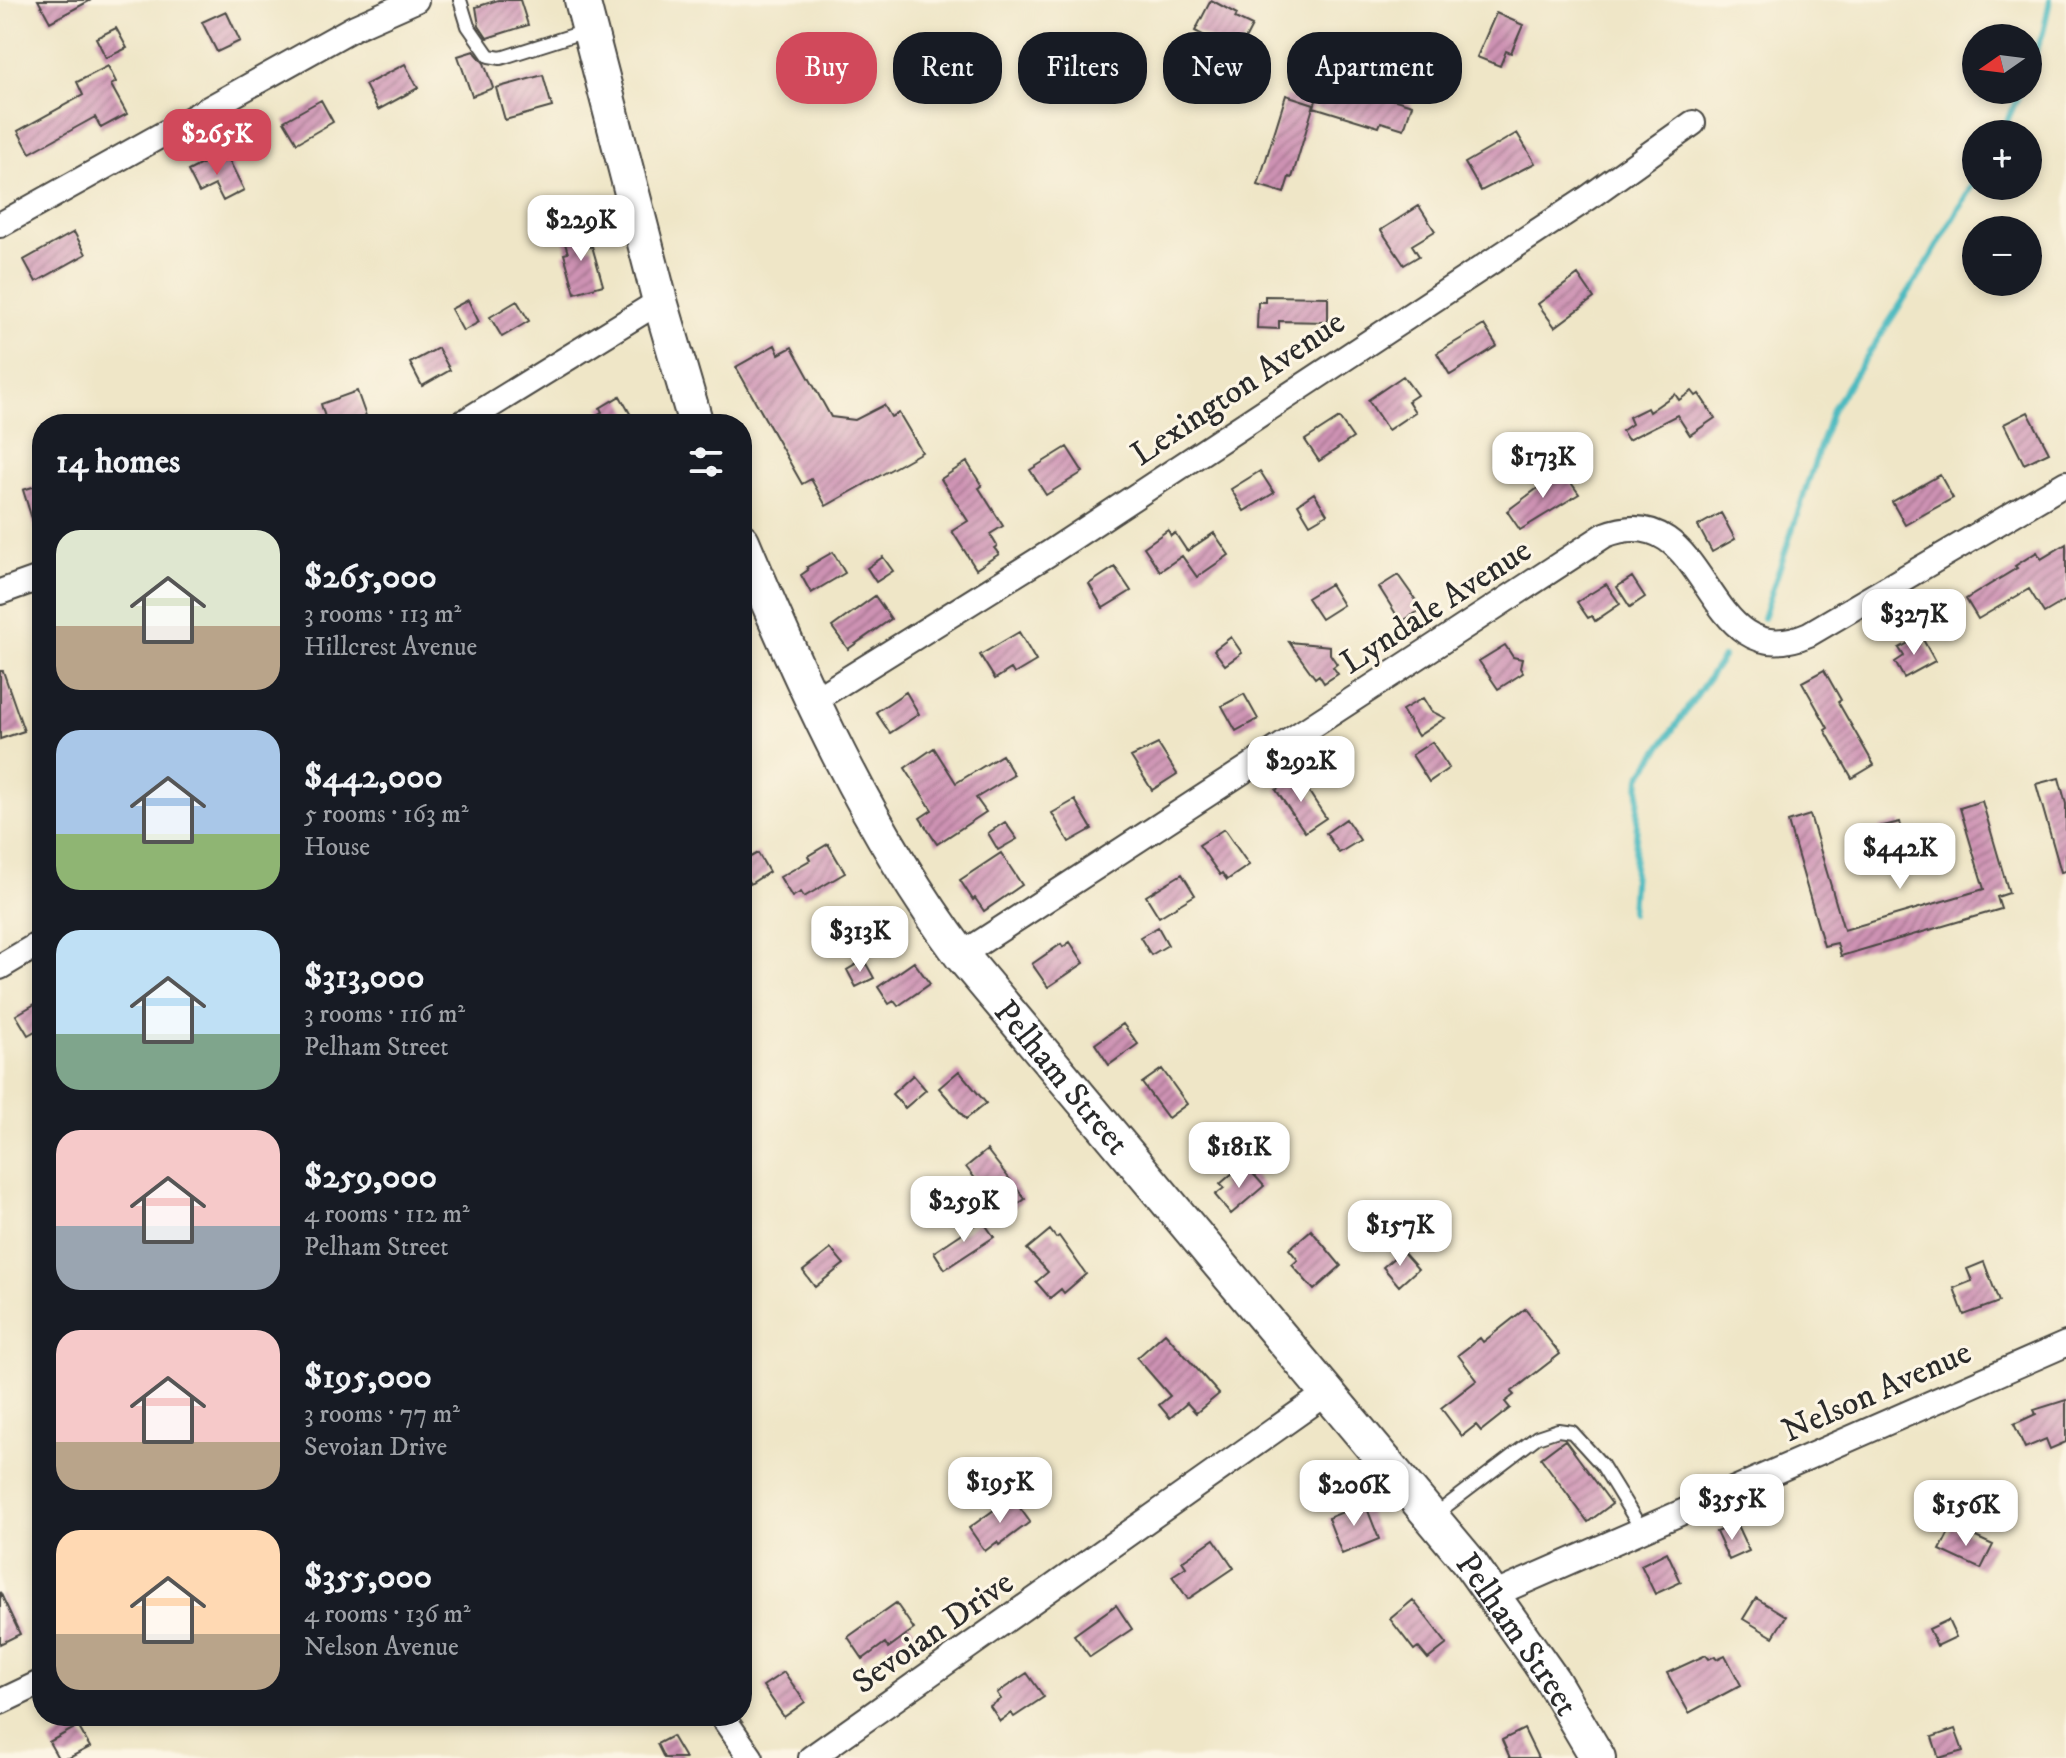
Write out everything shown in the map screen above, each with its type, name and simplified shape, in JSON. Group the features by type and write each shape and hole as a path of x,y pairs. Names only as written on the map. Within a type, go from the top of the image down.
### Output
{"street":[{"path":"0,225 355,27 416,0"},
{"path":"586,15 660,301 693,414"},
{"name":"Lexington Avenue","path":"814,700 1048,554 1588,198 1693,123"},
{"path":"477,414 660,301"},
{"name":"Lyndale Avenue","path":"961,955 1605,535 1634,529 1662,535 1681,549 1735,624 1762,638 1791,640 1809,634 2066,483"},
{"name":"Pelham Street","path":"752,563 814,700 897,861 926,908 961,955 1493,1595 1552,1680 1598,1758"},
{"path":"0,592 32,584"},
{"path":"0,967 32,948"},
{"name":"Nelson Avenue","path":"1493,1595 2066,1344"},
{"name":"Sevoian Drive","path":"811,1758 1327,1393"},
{"path":"0,1702 32,1687"},
{"path":"729,1726 751,1758"}],"lane":[{"path":"460,0 468,26 489,56 501,58 586,15"},
{"path":"1431,1517 1537,1437 1558,1430 1572,1432 1602,1465 1642,1530"}],"building":[{"path":"38,0 91,0 50,22"},
{"path":"498,0 520,0 528,25 487,38 479,26 476,7"},
{"path":"1211,0 1252,26 1249,32 1195,31"},
{"path":"226,11 240,41 217,52 202,22"},
{"path":"1496,13 1523,25 1511,53 1506,51 1500,66 1477,57"},
{"path":"116,28 127,48 106,58 96,38"},
{"path":"474,51 484,63 493,88 472,96 458,56"},
{"path":"405,64 418,88 378,110 365,85"},
{"path":"108,66 116,82 111,85 127,114 101,128 95,117 30,153 18,131 83,95 77,82"},
{"path":"543,75 552,107 505,120 496,88"},
{"path":"1286,95 1287,104 1314,104 1292,178 1289,177 1284,193 1258,185"},
{"path":"321,100 333,122 297,143 284,121"},
{"path":"1315,104 1412,105 1404,129 1381,122 1379,127 1314,107"},
{"path":"1517,133 1535,163 1481,191 1465,163"},
{"path":"225,152 244,190 223,201 215,185 199,193 188,171"},
{"path":"1419,206 1435,231 1412,245 1419,256 1404,265 1381,230"},
{"path":"581,229 586,248 592,246 603,285 575,293 562,234"},
{"path":"74,232 86,254 36,282 24,260"},
{"path":"1578,275 1594,298 1555,327 1538,304"},
{"path":"1265,296 1328,297 1328,322 1279,321 1279,329 1257,328 1258,302 1265,302"},
{"path":"468,300 479,322 463,331 451,309"},
{"path":"517,301 529,321 502,337 490,317"},
{"path":"1484,325 1497,346 1450,375 1437,353"},
{"path":"775,345 779,354 792,347 831,417 855,420 884,405 891,417 899,413 922,452 826,506 811,479 802,484 736,367"},
{"path":"438,348 450,370 422,386 410,363"},
{"path":"1403,376 1417,395 1408,401 1415,412 1388,430 1368,400"},
{"path":"357,391 365,414 324,414 321,404"},
{"path":"1692,391 1696,396 1699,394 1715,418 1690,435 1677,415 1628,440 1622,431 1632,424 1629,417 1647,408 1649,412 1675,394 1679,400"},
{"path":"620,396 630,414 598,414 602,412 600,408"},
{"path":"2028,412 2049,452 2024,464 2004,424"},
{"path":"1339,418 1353,438 1319,461 1305,440"},
{"path":"1067,447 1083,472 1046,495 1030,470"},
{"path":"967,462 1003,526 990,534 999,554 976,569 952,531 968,521 941,479"},
{"path":"1562,470 1579,494 1520,530 1507,511"},
{"path":"1260,471 1274,493 1244,511 1231,489"},
{"path":"1940,475 1953,498 1905,525 1892,502"},
{"path":"32,487 32,519 23,490"},
{"path":"1314,493 1327,514 1310,524 1298,504"},
{"path":"1721,513 1735,539 1712,552 1698,526"},
{"path":"1168,530 1171,536 1175,533 1187,551 1214,533 1229,555 1197,577 1182,556 1160,571 1144,547"},
{"path":"2066,544 2066,600 2044,613 2029,589 1978,619 1966,599 2037,552 2041,559"},
{"path":"833,552 845,573 811,593 801,575 808,570 807,567"},
{"path":"883,557 893,571 876,582 867,568"},
{"path":"1115,567 1131,591 1103,608 1089,584"},
{"path":"1398,575 1422,609 1401,622 1379,587"},
{"path":"1632,577 1645,597 1630,607 1617,587"},
{"path":"1330,584 1343,605 1321,619 1307,598"},
{"path":"1606,584 1620,604 1595,621 1592,616 1588,618 1577,602"},
{"path":"875,596 891,619 848,649 832,627"},
{"path":"1019,632 1036,661 1014,674 1011,669 995,679 980,655"},
{"path":"1921,636 1935,661 1904,678 1895,662 1904,656 1899,648"},
{"path":"1231,637 1242,653 1225,665 1214,650"},
{"path":"1289,642 1330,646 1330,654 1337,664 1333,667 1338,674 1324,683 1319,675 1315,678"},
{"path":"1505,645 1513,657 1522,659 1520,668 1523,673 1498,689 1479,661"},
{"path":"1824,670 1841,700 1838,702 1874,765 1852,778 1802,682"},
{"path":"0,671 3,671 24,731 0,739"},
{"path":"906,692 919,714 890,733 876,712"},
{"path":"1244,694 1258,719 1236,731 1222,706"},
{"path":"1423,698 1431,711 1445,718 1418,736 1402,710"},
{"path":"1432,742 1449,768 1429,782 1412,755"},
{"path":"1158,744 1177,774 1152,790 1131,757"},
{"path":"934,748 956,783 1002,755 1014,775 976,798 986,812 937,844 920,818 932,810 905,768"},
{"path":"1298,775 1326,818 1305,832 1276,790"},
{"path":"2059,778 2066,804 2066,871 2061,872 2036,784"},
{"path":"1075,800 1092,829 1069,842 1052,813"},
{"path":"1982,801 2009,893 1997,897 2001,909 1841,956 1837,943 1824,946 1788,822 1810,815 1844,930 1984,889 1960,808"},
{"path":"1346,819 1360,840 1339,853 1326,833"},
{"path":"1005,822 1017,839 998,850 988,833"},
{"path":"1900,822 1905,845 1885,850 1879,827"},
{"path":"1224,829 1249,865 1227,880 1199,845"},
{"path":"828,844 845,873 804,897 801,892 792,897 780,877 810,860 808,856"},
{"path":"758,853 769,872 752,883 752,856"},
{"path":"1001,853 1022,885 984,911 960,880"},
{"path":"1182,874 1195,895 1159,917 1146,896"},
{"path":"1158,927 1168,945 1151,955 1140,937"},
{"path":"1070,942 1084,963 1048,987 1032,964 1061,944 1063,947"},
{"path":"864,960 874,978 856,987 847,970"},
{"path":"914,962 930,984 898,1006 894,1001 889,1004 878,987"},
{"path":"32,1006 32,1033 28,1035 16,1015"},
{"path":"1123,1024 1138,1044 1109,1065 1095,1044"},
{"path":"1162,1069 1187,1104 1168,1118 1142,1083"},
{"path":"959,1071 986,1103 966,1119 939,1088"},
{"path":"913,1075 926,1090 905,1108 892,1094"},
{"path":"987,1150 1025,1199 1004,1215 966,1167"},
{"path":"1247,1167 1264,1186 1231,1214 1215,1195 1224,1188 1220,1184 1234,1172 1237,1176"},
{"path":"982,1220 994,1237 945,1269 934,1252"},
{"path":"1050,1230 1056,1238 1059,1236 1086,1274 1064,1293 1061,1289 1050,1298 1036,1282 1048,1272 1027,1249"},
{"path":"1311,1230 1341,1266 1314,1290 1292,1265 1298,1260 1289,1249"},
{"path":"831,1249 844,1264 815,1287 803,1271"},
{"path":"1402,1251 1418,1269 1399,1286 1383,1267"},
{"path":"1984,1262 1999,1302 1964,1315 1954,1288 1972,1281 1967,1269"},
{"path":"1525,1309 1560,1354 1511,1392 1514,1395 1505,1402 1510,1408 1481,1431 1476,1425 1462,1436 1441,1408 1477,1380 1458,1355 1480,1338 1483,1342"},
{"path":"1165,1333 1219,1394 1196,1413 1187,1403 1170,1418 1159,1405 1170,1396 1137,1358"},
{"path":"2066,1400 2066,1442 2050,1449 2046,1439 2025,1448 2014,1424 2036,1414 2034,1410"},
{"path":"1565,1440 1612,1504 1588,1522 1541,1458"},
{"path":"1012,1497 1030,1522 999,1545 997,1542 985,1551 969,1528"},
{"path":"1365,1503 1379,1539 1342,1554 1328,1518"},
{"path":"1736,1523 1749,1551 1729,1560 1716,1532"},
{"path":"1952,1526 1993,1545 1981,1569 1940,1550"},
{"path":"1214,1539 1234,1568 1188,1599 1172,1576 1186,1567 1182,1561"},
{"path":"1667,1552 1681,1582 1655,1594 1641,1565"},
{"path":"0,1592 20,1634 0,1644"},
{"path":"1756,1598 1786,1616 1773,1637 1743,1619"},
{"path":"1413,1600 1447,1644 1428,1659 1418,1647 1414,1650 1390,1619"},
{"path":"896,1603 914,1629 888,1648 885,1643 863,1659 848,1637"},
{"path":"1116,1605 1132,1629 1090,1657 1074,1635"},
{"path":"1948,1620 1956,1637 1937,1646 1929,1629"},
{"path":"1706,1655 1709,1659 1715,1656 1717,1659 1725,1655 1741,1685 1689,1713 1667,1673"},
{"path":"784,1672 805,1702 784,1717 763,1686"},
{"path":"1027,1673 1044,1697 1014,1717 1011,1713 1000,1721 990,1706 1001,1699 997,1693"},
{"path":"78,1726 90,1747 69,1758 58,1758 49,1742"},
{"path":"1524,1729 1538,1758 1510,1758 1502,1740"},
{"path":"1955,1729 1963,1751 1939,1758 1932,1737"},
{"path":"672,1736 685,1758 664,1758 657,1744"}],"waterway":[{"path":"2042,36 2050,0"},
{"path":"2007,120 2015,104"},
{"path":"1763,618 1832,410 1928,262 1963,200"},
{"path":"1631,913 1640,777 1723,657"}]}
